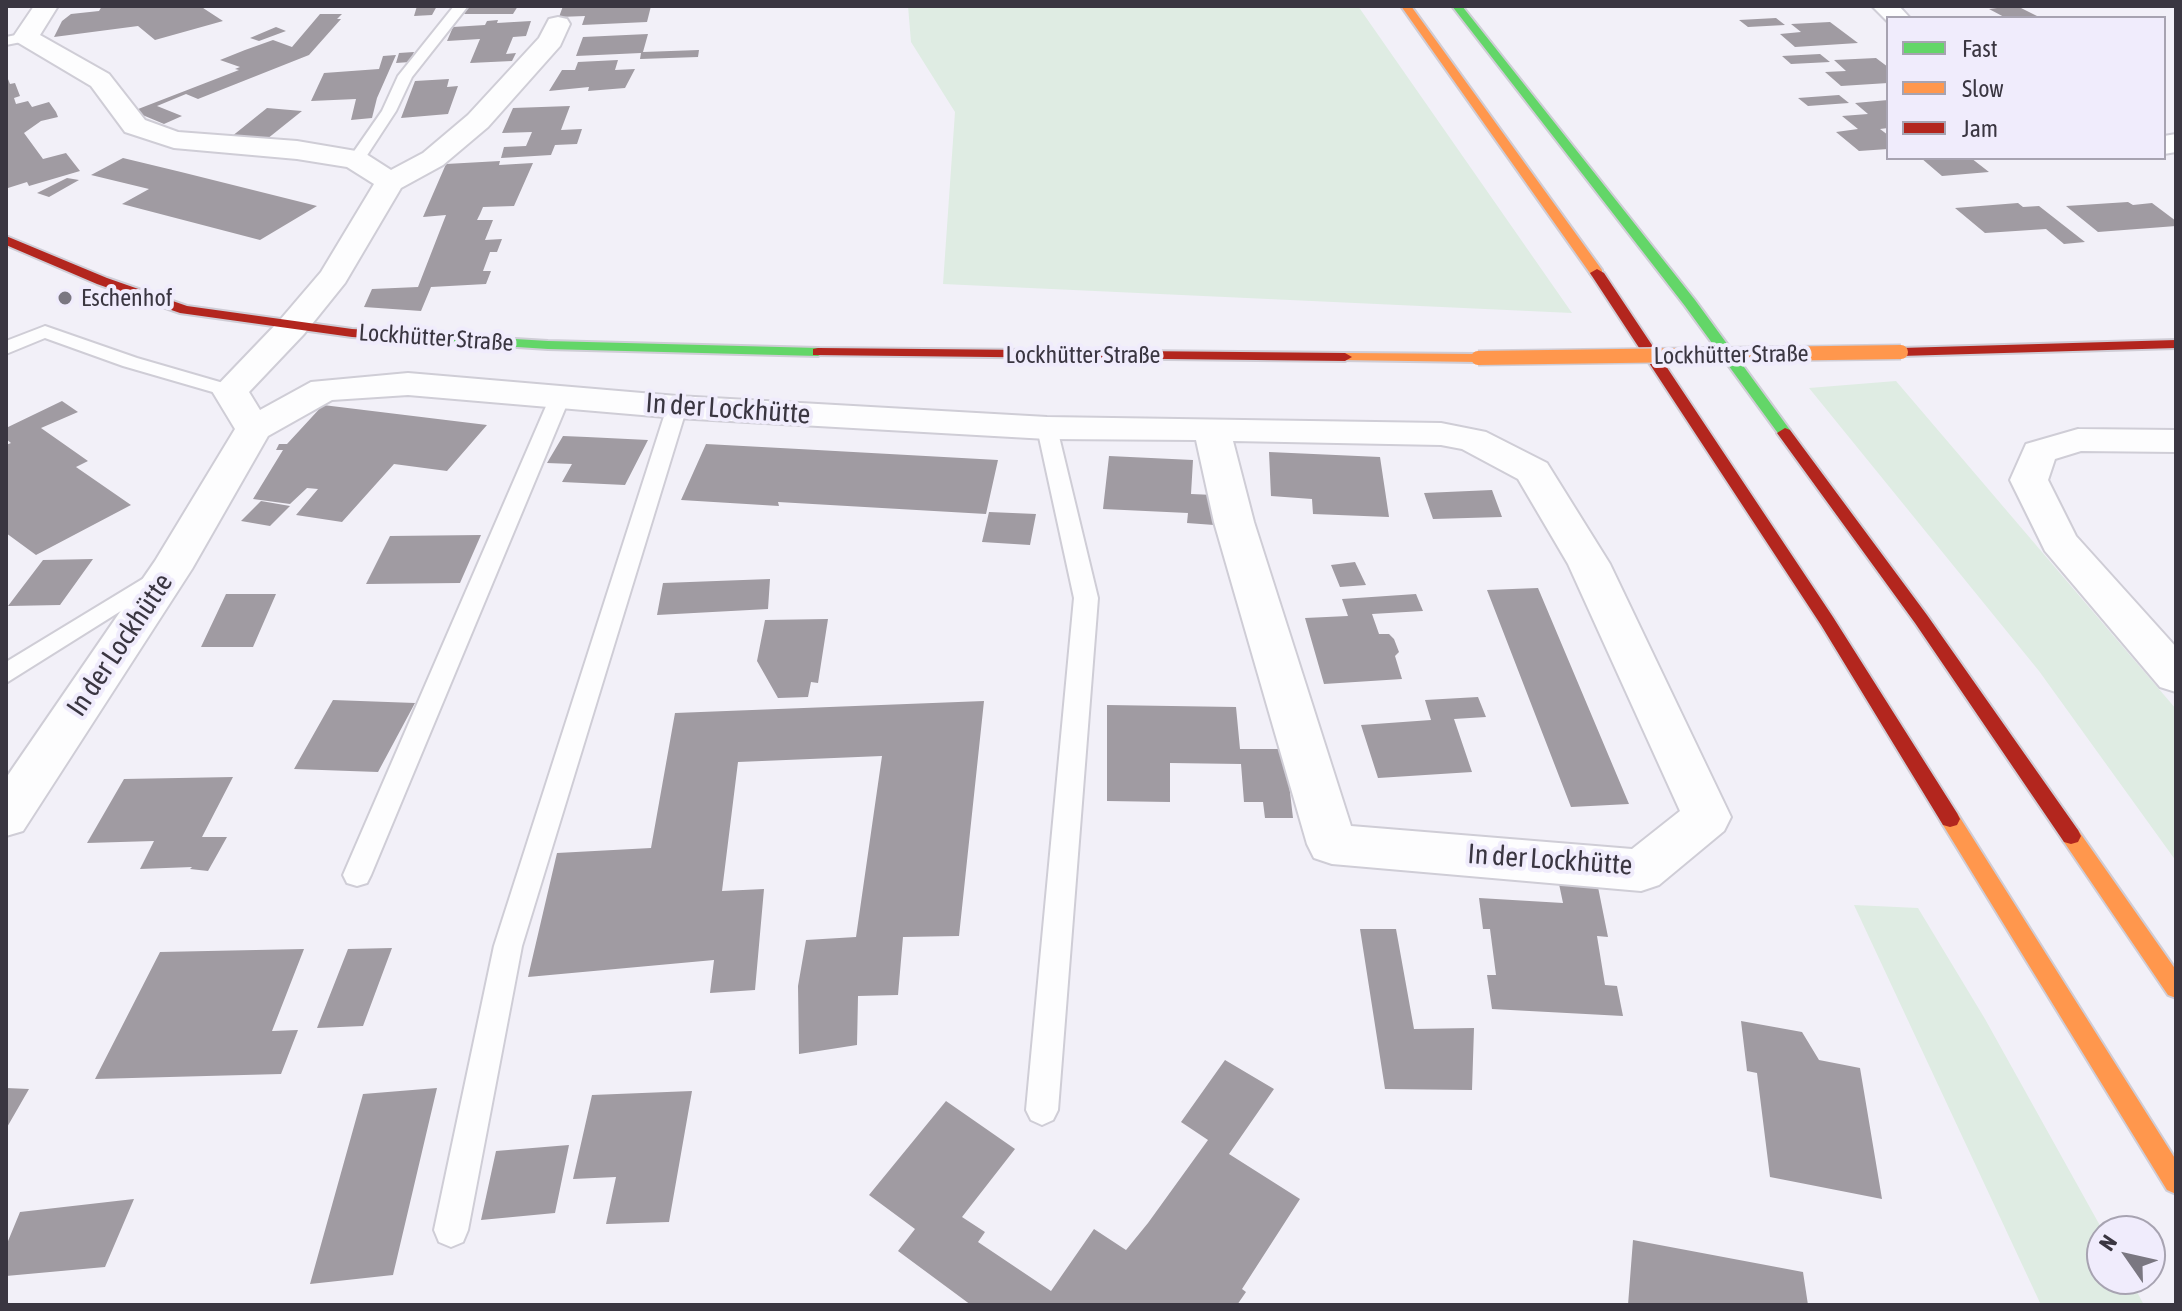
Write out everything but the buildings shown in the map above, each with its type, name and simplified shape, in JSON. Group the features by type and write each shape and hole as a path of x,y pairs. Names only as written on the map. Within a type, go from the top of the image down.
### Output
{"main road":[{"path":"1406,6 1619,304 1827,621 2176,1182"},
{"path":"1457,6 1690,303 1921,619 2176,988"},
{"name":"Lockhütter Straße","path":"8,243 185,310 292,327 548,345 905,353 1478,358 1901,352 2176,344"}],"street":[{"path":"46,6 16,39 100,80 135,126 174,140 297,150 356,160 390,182"},
{"path":"254,429 230,391 292,327 334,276 390,182 433,159 478,121 551,41 558,24"},
{"name":"In der Lockhütte","path":"6,817 171,569 254,429 324,390 408,384 677,407 1047,428 1212,429 1441,434 1473,440 1533,471 1589,564 1707,817 1641,870 1332,844 1234,522 1212,429"},
{"path":"2176,441 2078,440 2039,452 2029,480 2059,542 2176,676"}],"lane":[{"path":"356,160 389,111 405,76 461,6"},
{"path":"6,348 45,332 130,362 230,391"},
{"path":"357,875 560,397"},
{"path":"451,1230 508,946 677,407"},
{"path":"1042,1110 1086,598 1047,428"},
{"path":"6,674 171,569"}],"shaded area":[{"path":"908,6 1358,6 1572,313 943,284 955,112 911,42"},
{"path":"1896,381 2176,709 2176,861 2039,671 1809,388"},
{"path":"1854,905 1918,908 1985,1019 2094,1215 2086,1215 2086,1295 2139,1295 2144,1305 2041,1305"}],"traffic: fast":[{"path":"1457,6 1690,303 1785,433"},
{"path":"399,336 548,345 818,352"}],"traffic: slow":[{"path":"1406,6 1597,273"},
{"path":"1478,358 1901,352"},
{"path":"1345,357 1478,358"},
{"path":"1950,819 2176,1182"},
{"path":"2071,836 2176,988"}],"traffic: jam":[{"path":"6,240 102,281 185,310 352,333 399,336"},
{"path":"1597,273 1827,621 1950,819"},
{"path":"1901,352 2176,344"},
{"path":"818,352 1345,357"},
{"path":"1785,433 1921,619 2071,836"}],"place":[{"name":"Eschenhof","path":"65,298"}]}
